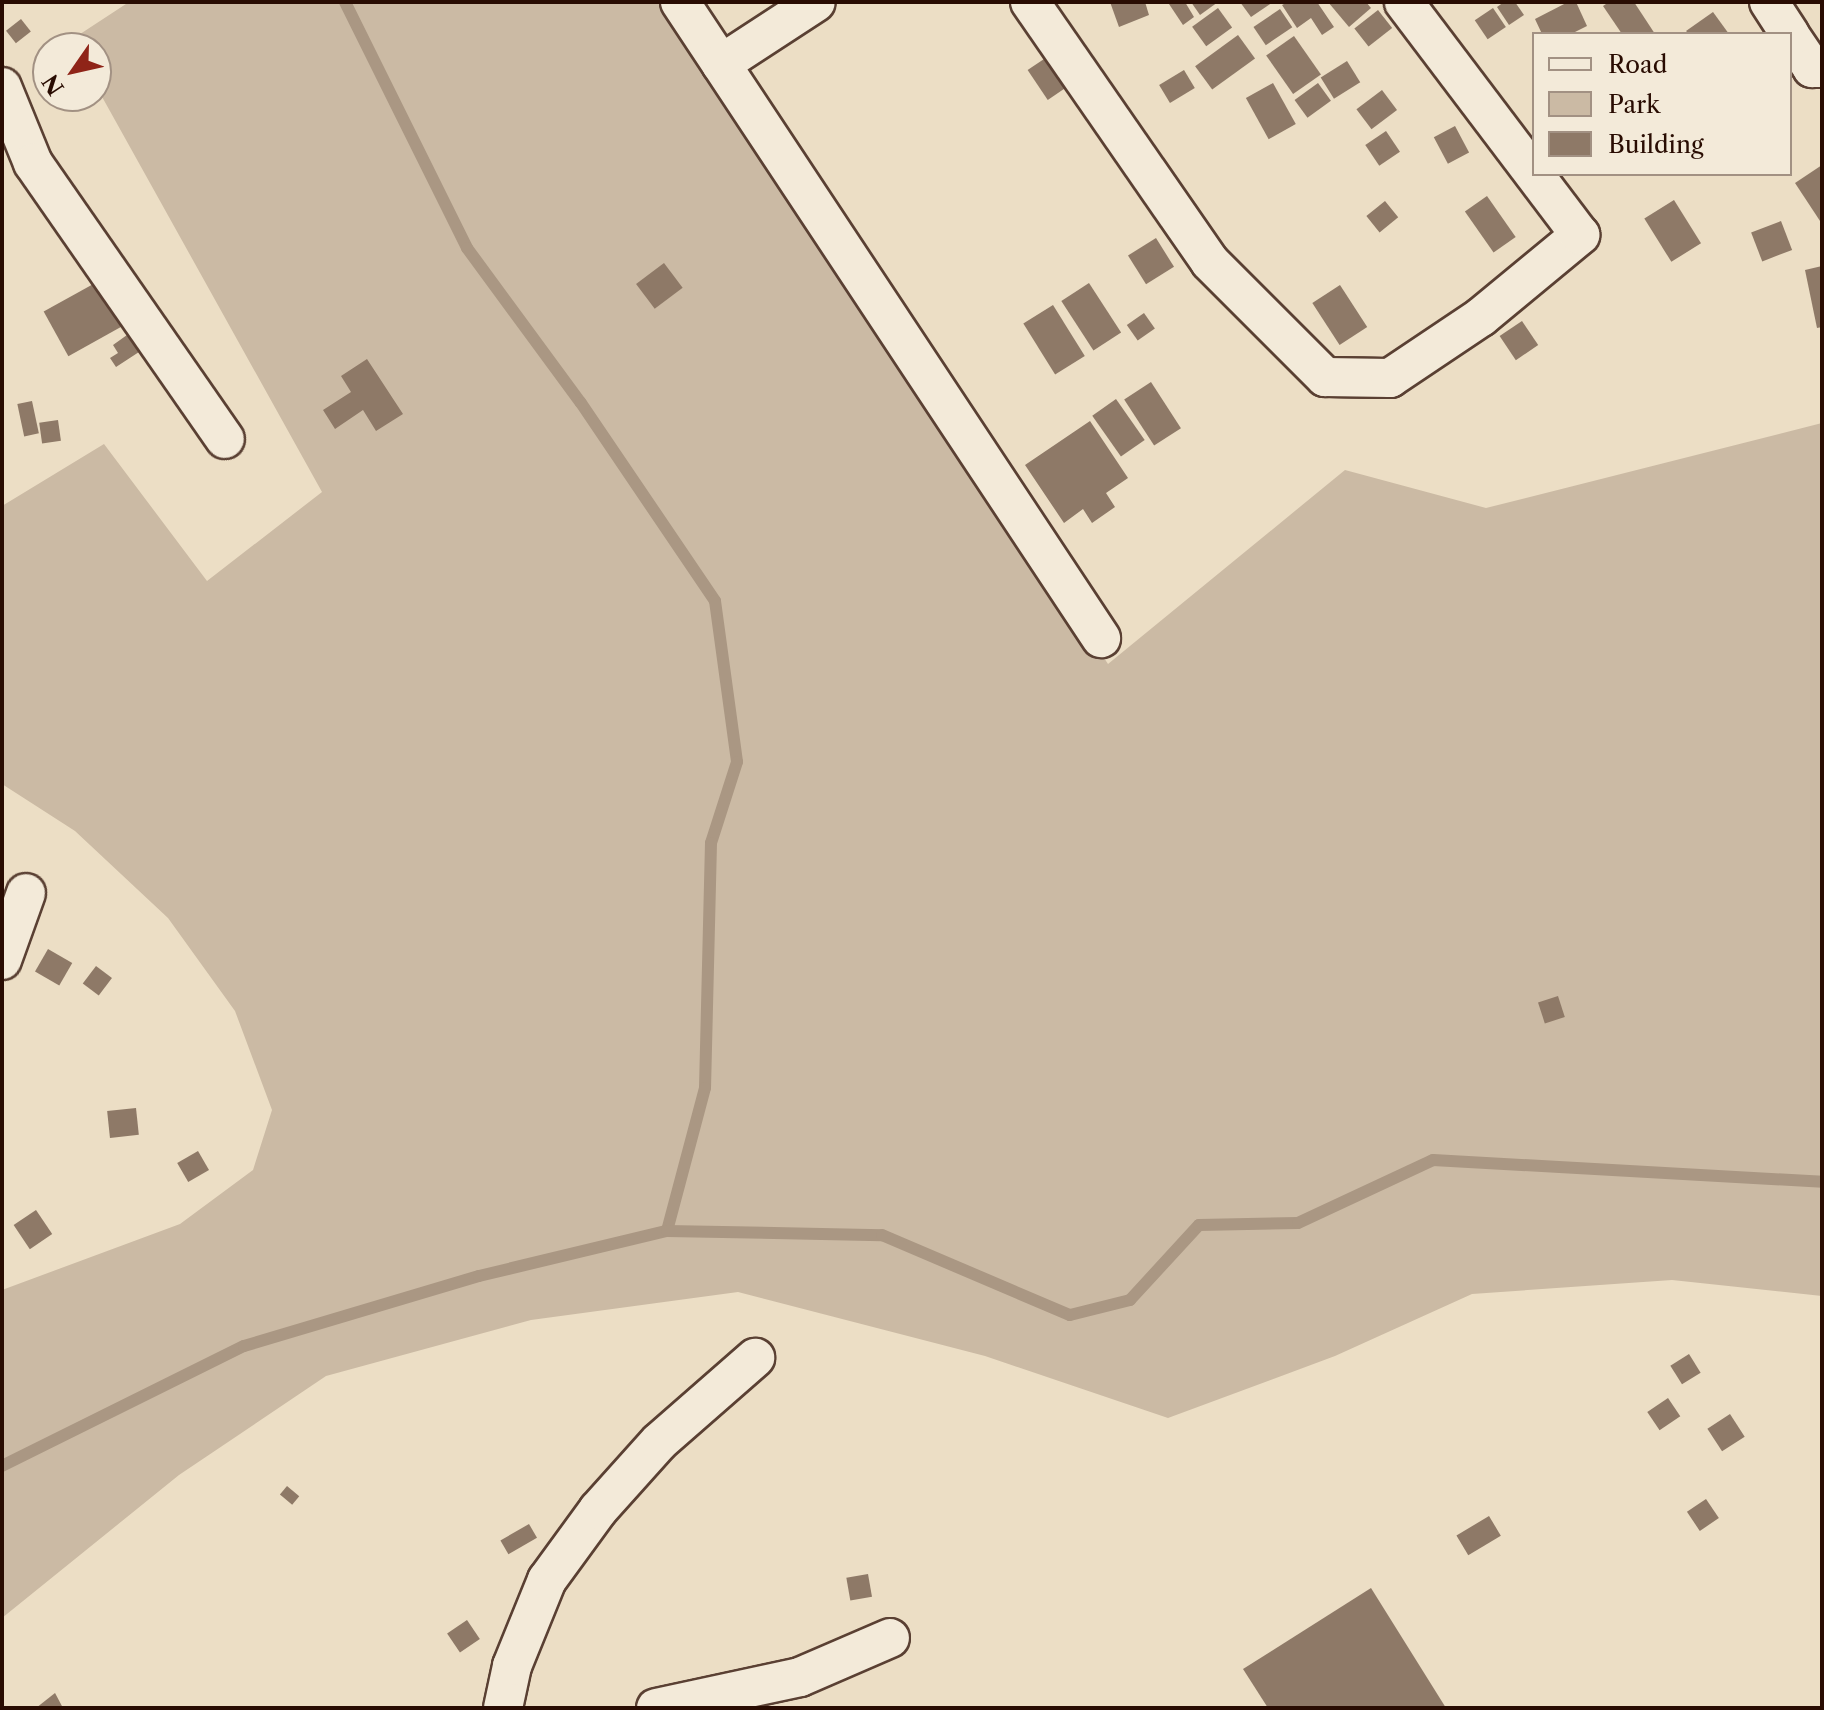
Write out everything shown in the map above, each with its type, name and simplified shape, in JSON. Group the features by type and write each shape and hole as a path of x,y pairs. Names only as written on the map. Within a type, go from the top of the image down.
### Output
{"street":[{"path":"680,2 1101,638"},
{"path":"721,64 816,2"},
{"path":"1030,2 1210,262 1325,377 1390,378 1481,317 1580,235 1535,176"},
{"path":"1404,2 1532,171"},
{"path":"1769,2 1789,32"},
{"path":"1792,37 1812,68 1822,68"},
{"path":"2,87 33,163 225,439"},
{"path":"2,960 26,893"},
{"path":"503,1708 512,1666 547,1580 598,1510 659,1442 755,1358"},
{"path":"656,1708 800,1677 890,1638"}],"green space":[{"path":"129,2 675,2 1108,664 1345,470 1486,508 1822,423 1822,1296 1672,1280 1472,1294 1335,1356 1168,1418 985,1356 738,1292 531,1320 326,1376 179,1475 2,1618 2,1290 180,1224 253,1170 272,1110 235,1011 168,918 75,831 2,784 2,506 104,444 207,581 322,492 110,112 112,32 83,32"}],"building":[{"path":"1110,2 1145,2 1149,15 1119,27"},
{"path":"1185,2 1194,17 1183,25 1169,4"},
{"path":"1191,2 1218,2 1200,15"},
{"path":"1240,2 1273,2 1251,17"},
{"path":"1288,2 1317,2 1334,27 1322,35 1311,18 1297,28 1282,5"},
{"path":"1328,2 1366,2 1371,8 1349,27"},
{"path":"1504,2 1515,2 1524,15 1509,25 1497,7"},
{"path":"1568,2 1576,2 1587,26 1575,32 1541,32 1535,19"},
{"path":"1609,2 1634,2 1654,32 1621,32 1603,6"},
{"path":"1218,8 1232,27 1206,46 1192,27"},
{"path":"1493,8 1506,27 1488,39 1475,20"},
{"path":"1280,9 1292,27 1266,45 1253,27"},
{"path":"1378,10 1392,28 1369,47 1354,28"},
{"path":"1713,12 1728,32 1687,32"},
{"path":"21,19 31,32 16,43 6,31"},
{"path":"1238,35 1255,58 1212,90 1195,66"},
{"path":"1294,36 1321,75 1293,94 1266,56"},
{"path":"1050,55 1070,85 1048,100 1028,70"},
{"path":"1347,61 1360,82 1334,99 1321,77"},
{"path":"1184,70 1195,88 1170,103 1159,85"},
{"path":"1273,83 1296,124 1269,139 1246,98"},
{"path":"1318,83 1331,101 1307,118 1295,100"},
{"path":"1382,90 1397,110 1371,129 1356,109"},
{"path":"1455,126 1469,152 1448,164 1434,137"},
{"path":"1386,131 1400,152 1379,166 1365,145"},
{"path":"1822,165 1822,224 1795,183"},
{"path":"1487,196 1516,237 1494,252 1465,211"},
{"path":"1674,200 1701,243 1671,262 1644,219"},
{"path":"1385,201 1398,217 1380,232 1366,216"},
{"path":"1781,221 1792,250 1762,261 1751,232"},
{"path":"1156,238 1174,267 1146,284 1128,255"},
{"path":"664,263 683,288 655,309 636,284"},
{"path":"1822,266 1822,327 1817,328 1805,270"},
{"path":"97,282 122,327 68,356 44,312"},
{"path":"1089,283 1121,332 1093,350 1061,301"},
{"path":"1340,285 1367,327 1340,345 1312,303"},
{"path":"1053,305 1085,356 1055,374 1023,324"},
{"path":"1144,313 1155,329 1138,341 1127,325"},
{"path":"1522,321 1538,345 1516,360 1500,336"},
{"path":"127,335 139,352 116,367 110,358 118,353 113,345"},
{"path":"367,359 403,414 376,431 363,410 335,429 323,410 351,392 341,376"},
{"path":"1151,382 1181,428 1154,446 1124,399"},
{"path":"1116,399 1145,440 1121,457 1092,416"},
{"path":"32,401 39,433 24,436 17,404"},
{"path":"58,420 61,441 42,443 39,423"},
{"path":"1090,421 1128,478 1106,493 1115,507 1092,523 1083,509 1064,523 1025,465"},
{"path":"48,949 72,963 59,986 35,972"},
{"path":"96,966 112,978 99,996 83,984"},
{"path":"1558,996 1565,1017 1545,1023 1538,1002"},
{"path":"136,1108 139,1135 110,1138 107,1111"},
{"path":"198,1151 209,1170 188,1182 177,1163"},
{"path":"36,1210 52,1234 30,1249 14,1225"},
{"path":"1689,1354 1701,1373 1682,1384 1670,1366"},
{"path":"1668,1398 1680,1416 1660,1430 1647,1412"},
{"path":"1730,1414 1745,1437 1722,1451 1707,1429"},
{"path":"287,1486 299,1496 292,1505 280,1494"},
{"path":"1706,1499 1719,1518 1700,1531 1687,1512"},
{"path":"1489,1516 1501,1536 1468,1555 1456,1536"},
{"path":"529,1524 537,1538 508,1554 500,1540"},
{"path":"868,1574 872,1597 850,1600 846,1578"},
{"path":"1371,1588 1446,1708 1268,1708 1243,1669"},
{"path":"467,1620 480,1639 460,1652 447,1633"},
{"path":"55,1693 63,1708 36,1708"}],"waterway":[{"path":"345,2 467,248 581,403 715,601 737,762 711,843 705,1088 667,1231"},
{"path":"2,1466 244,1346 479,1276 667,1231 882,1235 1070,1315 1130,1300 1199,1225 1298,1223 1433,1160 1822,1182"}]}
